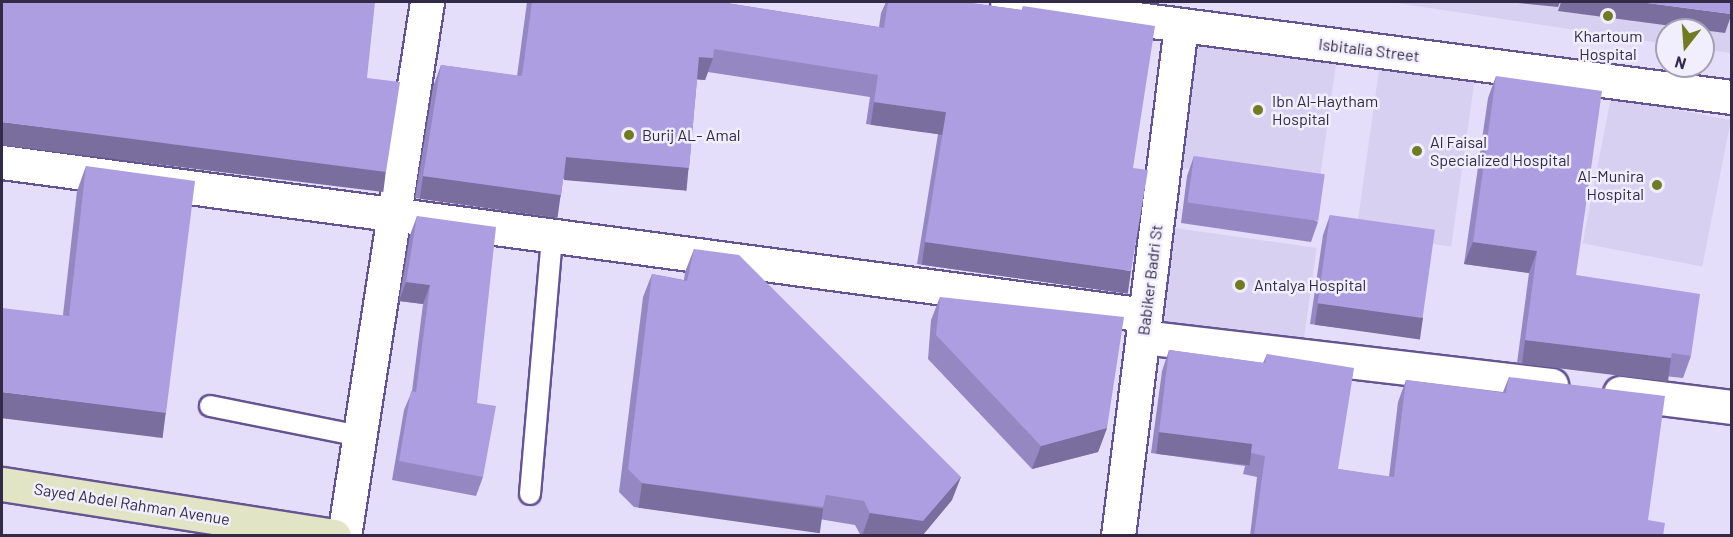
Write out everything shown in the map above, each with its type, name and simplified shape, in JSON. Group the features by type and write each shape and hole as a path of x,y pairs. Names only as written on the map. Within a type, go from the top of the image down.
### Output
{"street":[{"path":"344,536 427,2"},
{"name":"Isbitalia Street","path":"1007,2 1731,97"},
{"name":"Babiker Badri St","path":"1118,536 1181,25"},
{"path":"2,162 552,237 1584,389 1731,406"},
{"name":"Sayed Abdel Rahman Avenue","path":"2,484 334,536"}],"lane":[{"path":"530,494 552,237"},
{"path":"210,406 360,436"}],"shaded area":[{"name":"Khartoum Hospital","path":"1390,2 1731,2 1730,53 1715,51 1715,18 1655,18 1655,42"},
{"name":"Ibn Al-Haytham Hospital","path":"1198,33 1338,53 1319,187 1179,168"},
{"name":"Al Faisal Specialized Hospital","path":"1381,56 1476,69 1451,247 1356,233"},
{"name":"Al-Munira Hospital","path":"1611,97 1731,120 1702,267 1583,243"},
{"name":"Antalya Hospital","path":"1175,228 1317,248 1303,342 1162,322"}],"building":[{"path":"2,2 375,2 367,78 400,82 386,172 2,122"},
{"path":"532,2 720,2 884,28 888,2 963,2 1022,10 1023,6 1155,26 1133,168 1148,170 1131,271 925,242 946,112 874,102 878,75 714,49 713,58 699,57 689,168 566,157 561,195 423,176 441,65 522,76"},
{"path":"1640,2 1731,2 1731,14"},
{"path":"1496,76 1602,91 1576,275 1700,294 1691,356 1672,353 1671,358 1525,340 1537,251 1473,242"},
{"path":"1194,156 1325,174 1318,221 1187,203"},
{"path":"86,166 195,181 166,413 2,392 2,308 69,316"},
{"path":"1330,215 1435,230 1423,318 1318,303"},
{"path":"417,216 496,227 477,403 496,406 483,477 399,461 411,391 416,392 430,285 406,282"},
{"path":"694,249 739,255 961,477 923,521 870,513 864,501 826,495 823,507 642,483 628,469 652,274 687,281"},
{"path":"940,297 1124,317 1107,428 1041,446 936,335"},
{"path":"1169,350 1265,363 1267,354 1354,368 1338,469 1394,477 1406,380 1506,393 1509,377 1665,396 1648,520 1665,523 1663,536 1254,536 1265,456 1251,453 1252,444 1159,432"}],"place":[{"name":"Khartoum Hospital","path":"1608,16"},
{"name":"Ibn Al-Haytham Hospital","path":"1258,110"},
{"name":"Burij AL- Amal","path":"629,135"},
{"name":"Al Faisal Specialized Hospital","path":"1417,151"},
{"name":"Al-Munira Hospital","path":"1657,185"},
{"name":"Antalya Hospital","path":"1240,285"}]}
